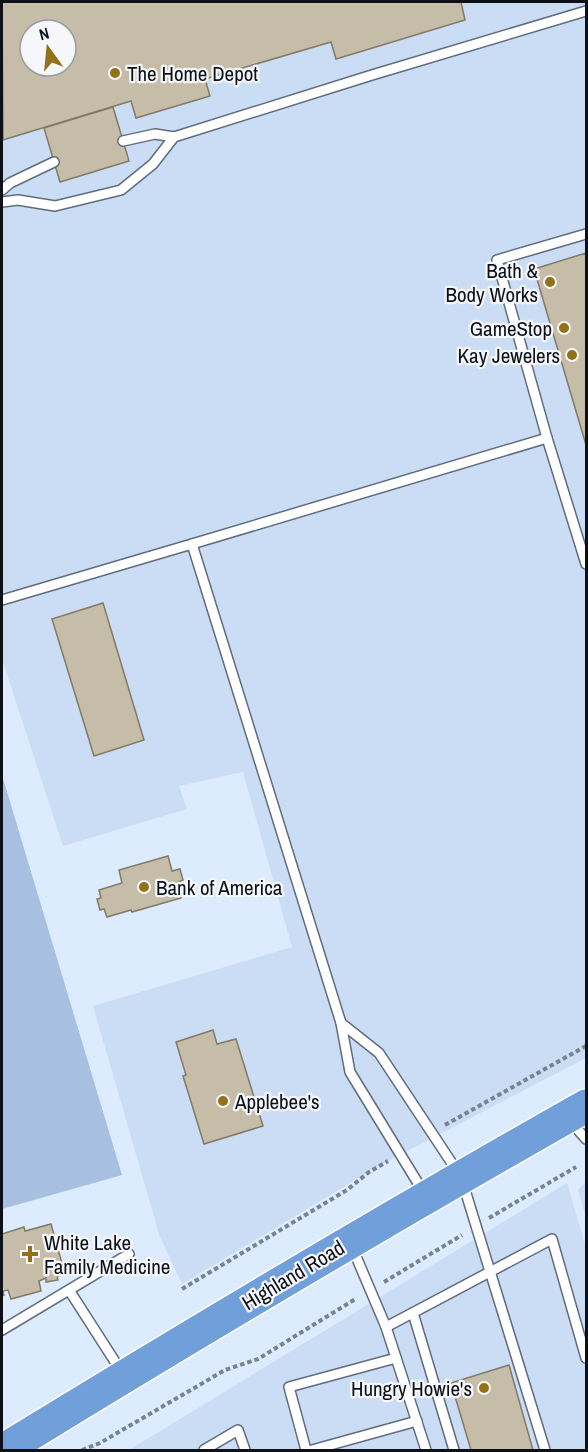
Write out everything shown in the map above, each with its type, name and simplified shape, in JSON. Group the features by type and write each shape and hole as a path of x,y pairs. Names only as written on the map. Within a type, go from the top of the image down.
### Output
{"highway":[{"name":"Highland Road","path":"4,1450 461,1177 580,1121"}],"lane":[{"path":"2,202 18,200 55,206 121,190 153,164 174,137 360,78 586,11"},
{"path":"123,141 155,134 174,137"},
{"path":"2,190 10,183 54,162"},
{"path":"586,234 497,260 547,438 586,564"},
{"path":"2,600 547,438"},
{"path":"192,544 341,1023 350,1072 427,1197"},
{"path":"341,1023 379,1053 461,1177 545,1450"},
{"path":"386,1327 552,1239 586,1358"},
{"path":"350,1242 372,1289 386,1327 426,1450"},
{"path":"2,1330 129,1254"},
{"path":"69,1290 124,1377"},
{"path":"413,1313 454,1450"},
{"path":"306,1450 289,1387 396,1358"},
{"path":"312,1450 417,1421"},
{"path":"204,1450 238,1430 245,1450"}],"path":[{"path":"432,1133 586,1046"},
{"path":"182,1289 347,1190 369,1172 399,1154"},
{"path":"82,1450 100,1443 225,1370 258,1359 576,1167"}],"shaded area":[{"path":"2,2 586,2 586,1058 380,1165 182,1284 160,1237 93,1006 292,947 243,772 179,786 187,809 63,846 2,659"},
{"path":"2,775 122,1175 2,1209"},
{"path":"586,1181 586,1218 578,1190"},
{"path":"567,1183 586,1247 586,1450 129,1450"}],"building":[{"name":"The Home Depot","path":"2,2 461,2 465,20 336,59 331,42 205,79 210,96 136,118 131,101 3,140"},
{"path":"113,107 129,161 60,182 44,128"},
{"path":"586,253 586,445 534,269"},
{"path":"103,603 144,740 94,756 52,619"},
{"name":"Bank of America","path":"168,856 172,871 180,869 183,880 176,883 181,898 107,917 104,909 100,910 97,899 101,898 99,890 122,883 119,870"},
{"name":"Applebee's","path":"213,1030 217,1044 236,1039 263,1126 204,1144 183,1076 186,1075 176,1042"},
{"name":"White Lake Family Medicine","path":"51,1224 65,1274 57,1276 58,1280 46,1282 46,1278 39,1281 41,1291 11,1299 8,1290 3,1291 2,1296 2,1234 24,1227 25,1231"},
{"path":"509,1365 533,1450 471,1450 451,1383"}],"place":[{"name":"The Home Depot","path":"115,73"},
{"name":"Bath & Body Works","path":"550,282"},
{"name":"GameStop","path":"564,328"},
{"name":"Kay Jewelers","path":"572,355"},
{"name":"Bank of America","path":"144,887"},
{"name":"Applebee's","path":"223,1101"},
{"name":"White Lake Family Medicine","path":"30,1254"},
{"name":"Hungry Howie's","path":"484,1388"}]}
